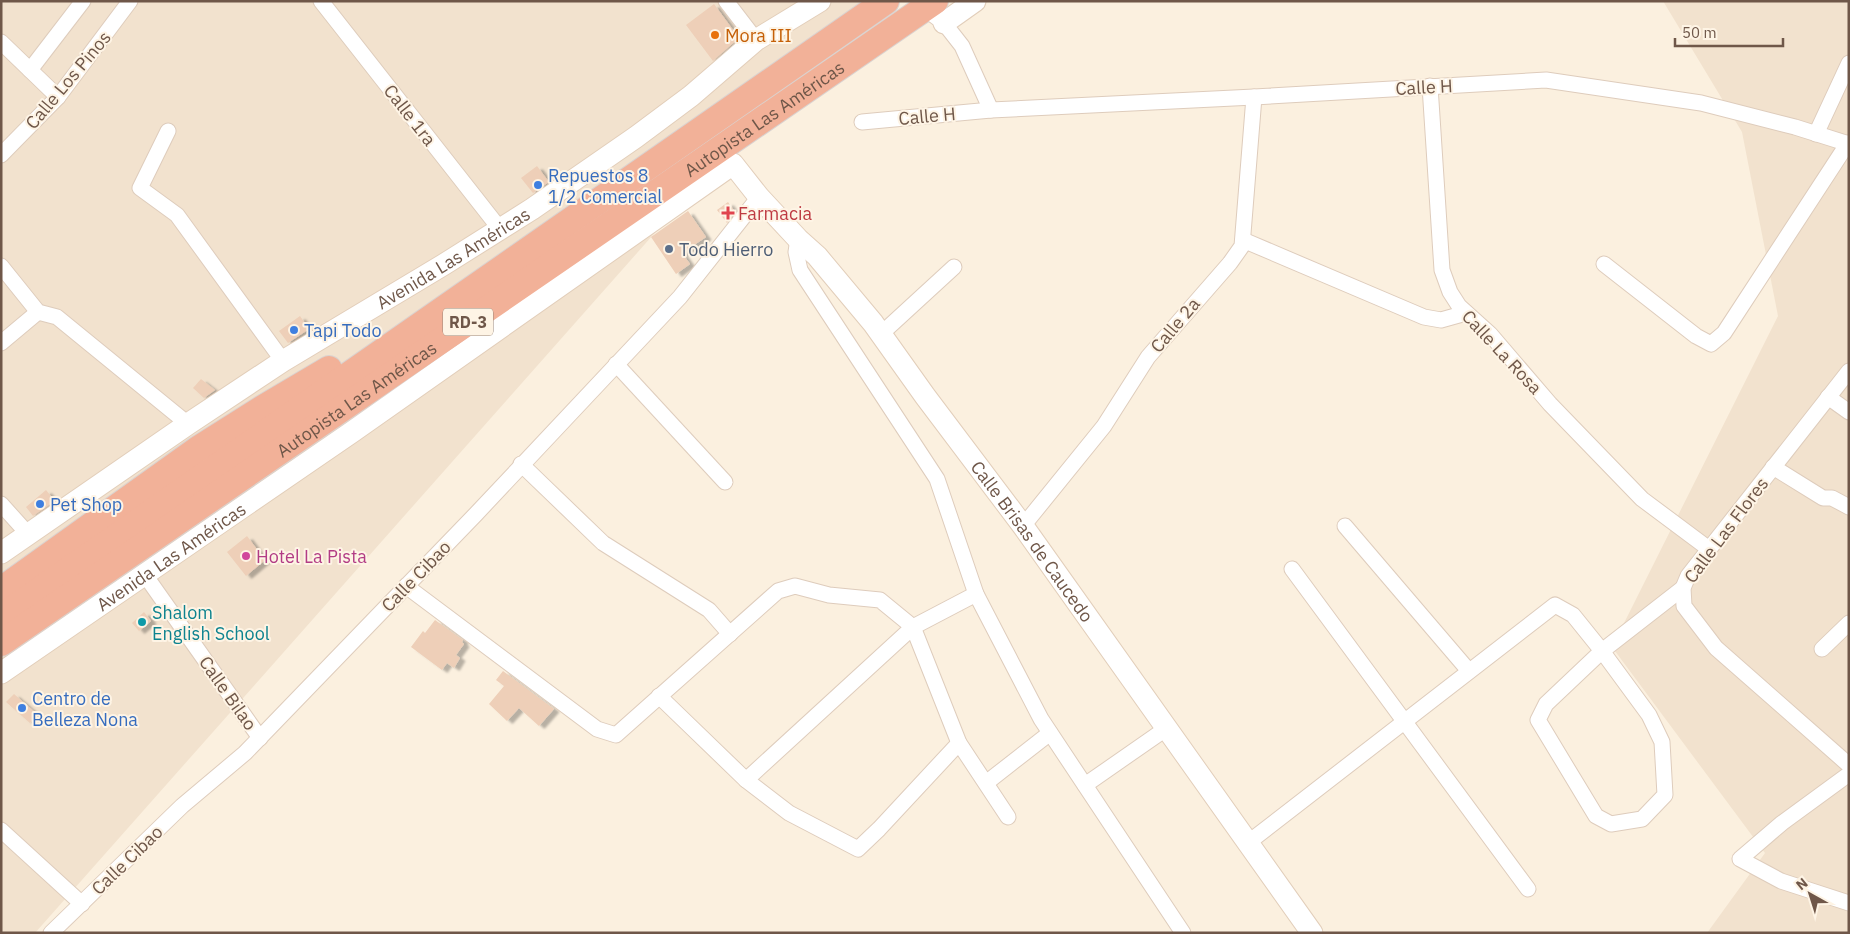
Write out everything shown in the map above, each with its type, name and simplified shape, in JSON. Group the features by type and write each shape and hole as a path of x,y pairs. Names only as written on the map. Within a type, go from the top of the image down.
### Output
{"highway":[{"name":"Autopista Las Américas","path":"1,617 886,1"},
{"name":"Autopista Las Américas","path":"1,643 847,62 934,11"},
{"path":"733,164 847,62"},
{"path":"1,590 206,444 271,403 500,268"}],"street":[{"path":"30,70 83,1"},
{"name":"Calle Los Pinos","path":"1,155 58,97 130,1"},
{"name":"Calle 1ra","path":"321,1 500,229"},
{"path":"726,1 756,40"},
{"name":"Avenida Las Américas","path":"1,553 283,361 500,229 661,118 725,68 756,40 820,1"},
{"path":"975,1 934,11 962,46 992,110"},
{"path":"1,42 58,97"},
{"path":"1816,134 1849,63"},
{"name":"Calle H","path":"862,122 992,110 1546,80 1701,103 1848,144"},
{"name":"Calle La Rosa","path":"1430,86 1442,270 1450,292 1466,313 1490,334 1550,404 1642,499 1709,549"},
{"name":"Calle 2a","path":"1023,526 1104,426 1148,357 1242,246 1254,97"},
{"path":"168,131 140,188 177,214 283,361"},
{"path":"1604,264 1696,336 1711,344 1724,333 1848,144"},
{"name":"Avenida Las Américas","path":"1,673 352,432 733,164"},
{"name":"Calle Brisas de Caucedo","path":"733,164 759,197 798,239 817,256 881,334 1023,526 1312,933"},
{"name":"Calle Cibao","path":"50,933 182,806 260,738 680,297 759,197"},
{"path":"798,239 796,252 800,270 936,479 976,594 1041,719 1183,933"},
{"path":"1243,240 1424,317 1441,320 1466,313"},
{"path":"1,266 38,312 57,317 188,424"},
{"path":"881,334 954,267"},
{"path":"1,343 38,312"},
{"path":"616,364 725,482"},
{"name":"Calle Las Flores","path":"1849,371 1688,576 1683,588 1684,606 1716,648 1849,765"},
{"path":"1828,397 1849,412"},
{"path":"521,464 603,543 709,610 730,634"},
{"path":"1774,467 1823,498 1832,498 1849,507"},
{"path":"1,504 28,534"},
{"path":"1345,526 1469,671"},
{"path":"1292,568 1528,889"},
{"name":"Calle Bilao","path":"145,575 260,738"},
{"path":"406,586 597,729 616,735 778,592 795,586 829,595 880,600 913,627 959,743 1008,817"},
{"path":"1249,842 1555,605 1573,615 1602,650 1649,715 1662,742 1665,795 1642,819 1611,824 1596,816 1538,720 1546,704 1602,650 1683,588"},
{"path":"746,780 817,712 913,627 976,594"},
{"path":"1822,649 1849,623"},
{"path":"659,696 746,780 789,813 858,849 959,743"},
{"path":"1085,786 1167,728"},
{"path":"986,783 1050,733"},
{"path":"1849,774 1782,823 1740,859 1781,881 1849,903"},
{"path":"1,830 82,904"}],"shaded area":[{"path":"1,1 872,1 838,26 35,933 1,933"},
{"path":"1663,1 1849,1 1849,933 1707,933 1765,853 1612,647 1778,316 1742,132"}],"building":[{"name":"Mora III","path":"714,4 739,38 713,61 686,25"},
{"name":"Repuestos 8 1/2 Comercial","path":"537,166 549,182 533,193 521,178"},
{"name":"Farmacia","path":"728,202 735,212 727,223 717,210"},
{"path":"688,211 706,237 682,253 690,264 676,274 651,237"},
{"name":"Tapi Todo","path":"300,316 309,329 288,343 279,331"},
{"path":"201,379 215,390 204,398 193,388"},
{"name":"Pet Shop","path":"46,490 55,501 33,516 26,507"},
{"name":"Hotel La Pista","path":"247,536 265,560 246,576 227,552"},
{"name":"Shalom English School","path":"144,612 151,621 139,631 132,623"},
{"path":"435,620 463,640 464,644 456,655 460,658 454,668 447,663 442,670 411,647 423,631 425,633"},
{"path":"503,671 554,709 539,726 519,708 507,721 489,704 504,686 496,680"},
{"name":"Centro de Belleza Nona","path":"14,694 37,714 30,723 6,702"}],"place":[{"name":"Mora III","path":"715,35"},
{"name":"Repuestos 8 1/2 Comercial","path":"538,185"},
{"name":"Farmacia","path":"728,213"},
{"name":"Todo Hierro","path":"669,249"},
{"name":"Tapi Todo","path":"294,330"},
{"name":"Pet Shop","path":"40,504"},
{"name":"Hotel La Pista","path":"246,556"},
{"name":"Shalom English School","path":"142,622"},
{"name":"Centro de Belleza Nona","path":"22,708"}]}
